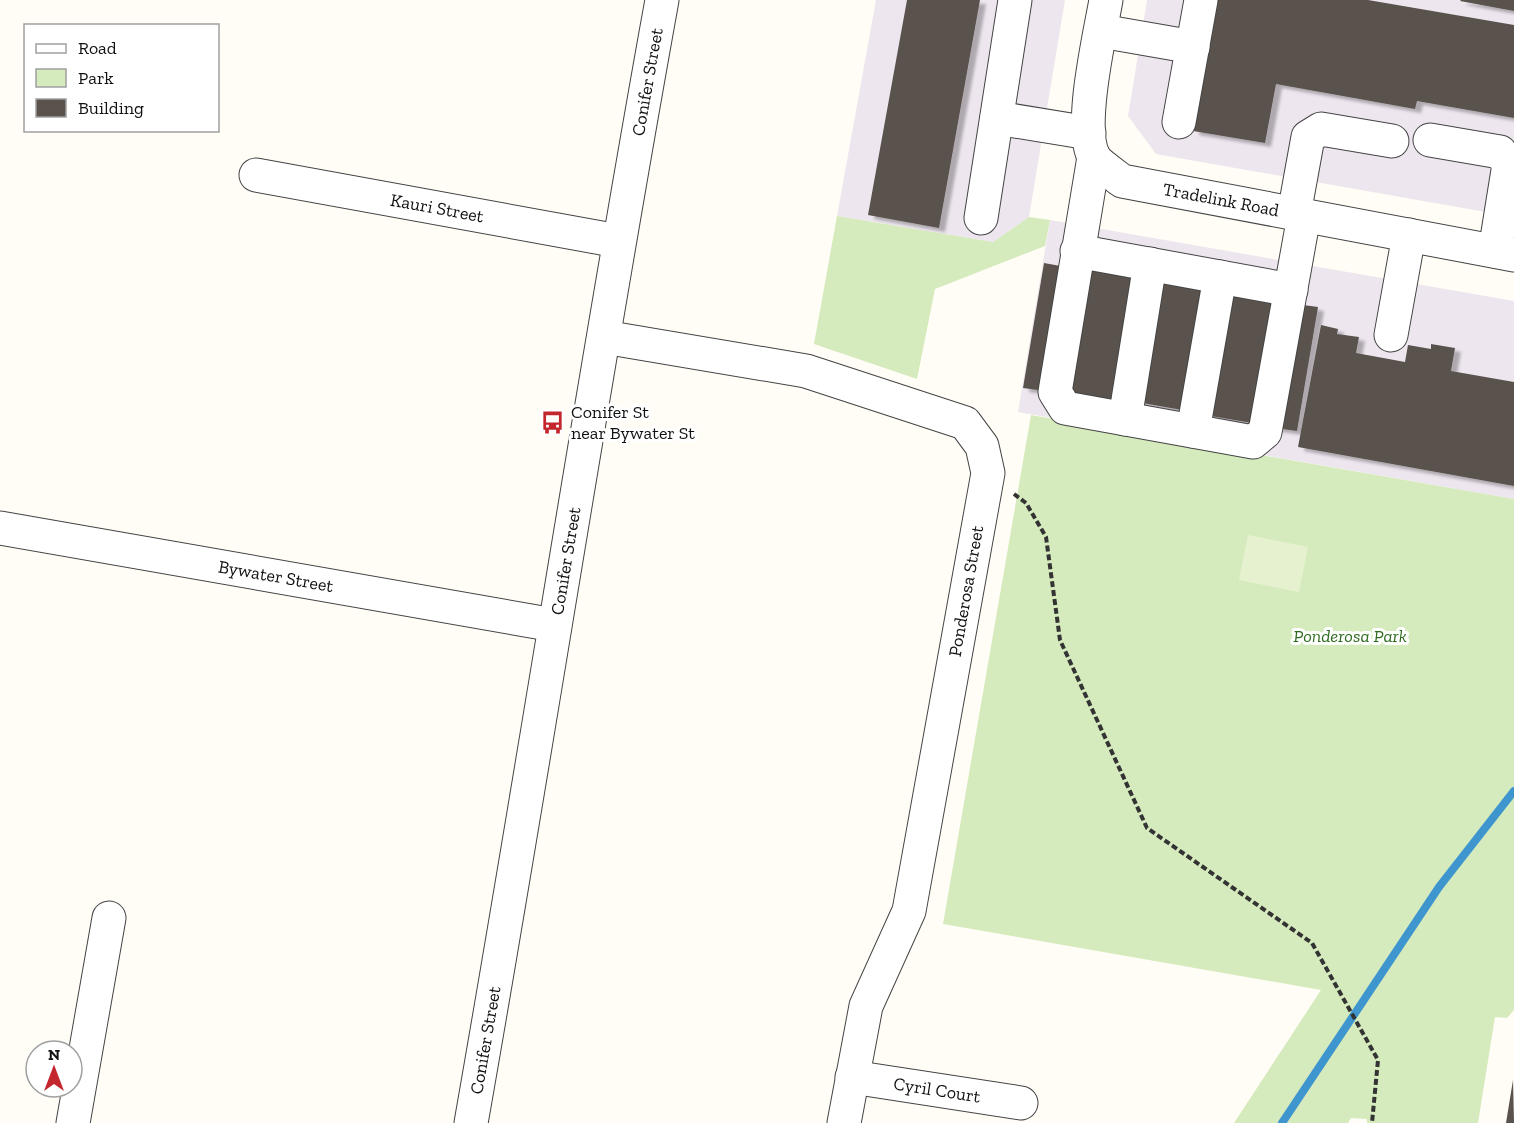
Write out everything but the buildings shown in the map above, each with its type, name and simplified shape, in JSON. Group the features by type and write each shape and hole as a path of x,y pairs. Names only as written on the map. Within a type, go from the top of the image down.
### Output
{"street":[{"name":"Conifer Street","path":"471,1123 604,337 618,241 662,0"},
{"path":"981,218 1015,0"},
{"path":"1179,122 1201,0"},
{"path":"1193,47 1103,15 1089,102 1092,145 1055,392 1065,408 1253,442 1266,432 1291,290 1308,137 1321,129 1392,141"},
{"path":"997,118 1092,145"},
{"path":"1430,140 1500,152 1509,164 1505,253"},
{"name":"Tradelink Road","path":"1092,145 1122,182 1505,253"},
{"name":"Kauri Street","path":"256,176 618,241"},
{"path":"1391,334 1409,235"},
{"path":"1077,251 1291,290"},
{"path":"1125,419 1150,264"},
{"path":"1193,431 1220,277"},
{"name":"Ponderosa Street","path":"604,337 806,371 965,423 982,446 987,473 909,911 866,1006 844,1123"},
{"name":"Bywater Street","path":"0,528 554,625"},
{"path":"73,1123 109,918"},
{"name":"Cyril Court","path":"852,1077 1021,1103"}],"path":[{"path":"987,473 1026,503 1046,537 1060,640 1147,828 1312,943 1378,1060 1372,1123"}],"shaded area":[{"path":"876,0 1065,0 1029,217 993,242 837,216"},
{"path":"1147,0 1514,0 1514,217 1156,154 1128,116"},
{"path":"1050,220 1514,301 1514,499 1018,412"}],"green space":[{"path":"837,216 993,242 1029,217 1050,220 1045,246 935,289 917,379 814,344"},
{"name":"Ponderosa Park","path":"1031,415 1514,499 1514,1010 1507,1018 1495,1017 1478,1123 1367,1123 1367,1119 1351,1118 1348,1123 1234,1123 1321,990 943,924"},
{"path":"1248,535 1308,547 1299,592 1239,580"}],"waterway":[{"path":"1282,1123 1439,887 1514,791"}],"place":[{"name":"Conifer St near Bywater St","path":"553,422"}]}
